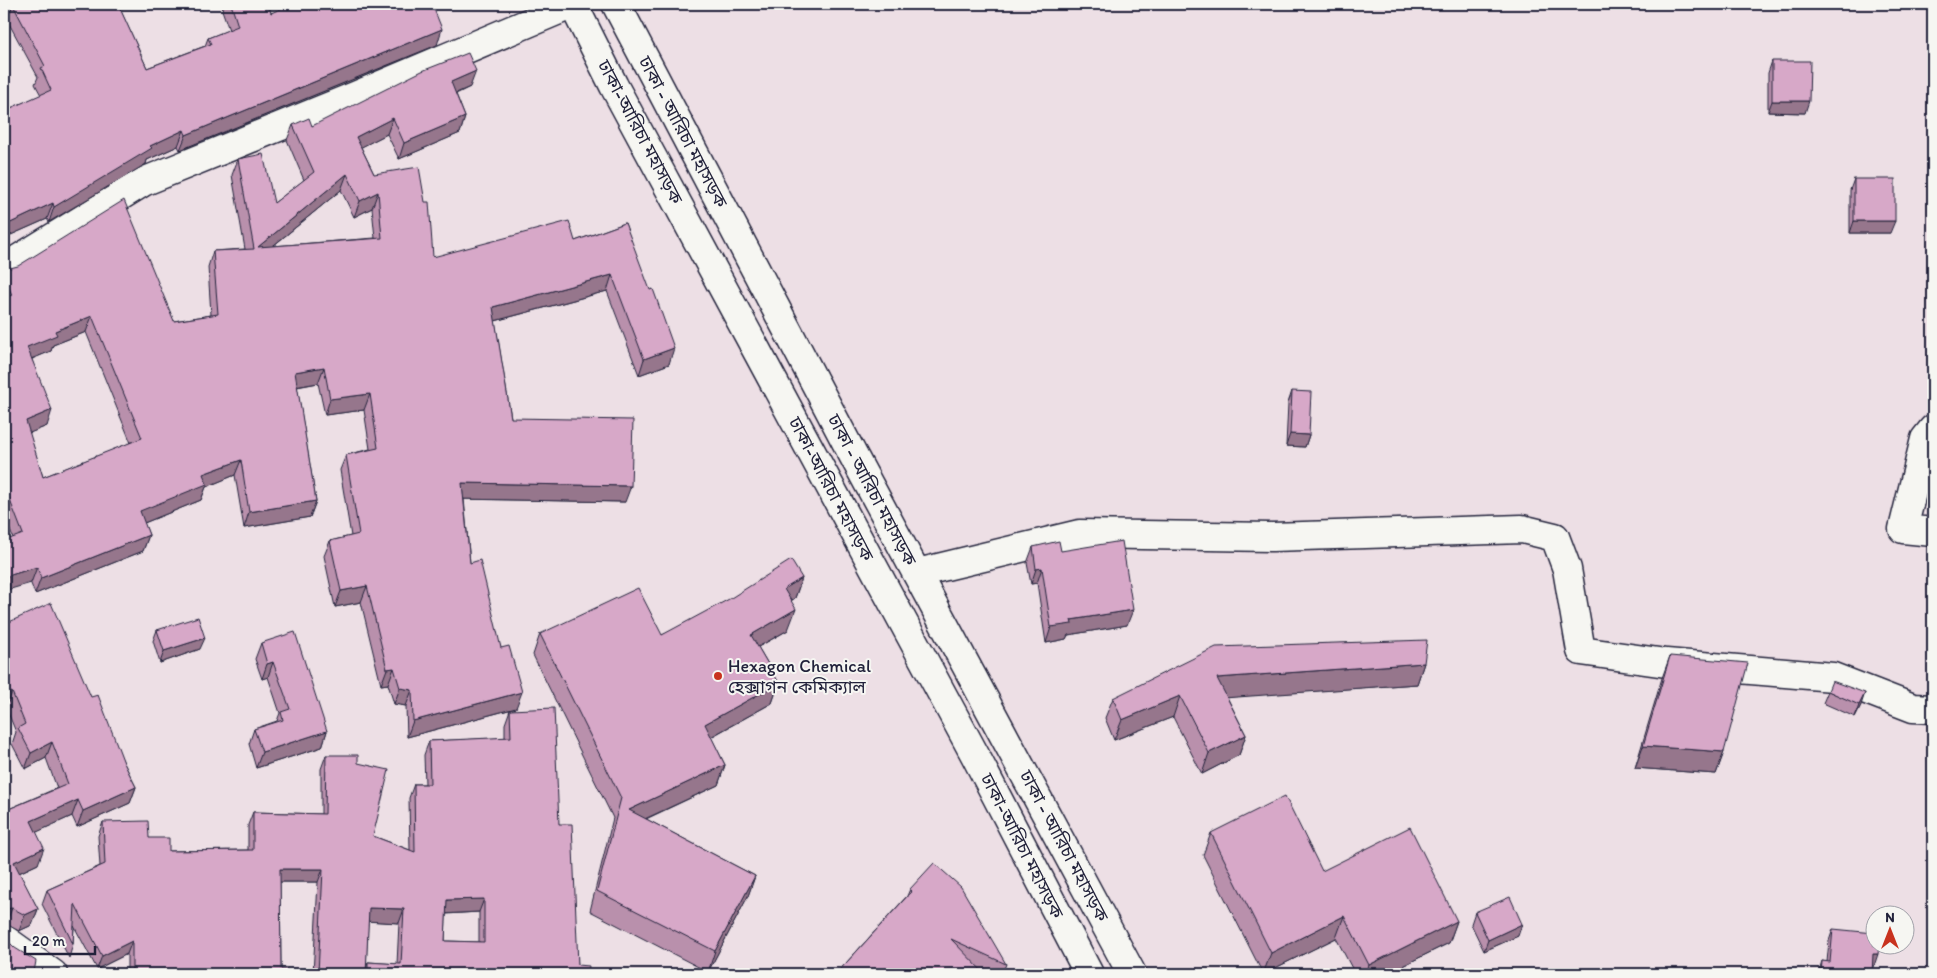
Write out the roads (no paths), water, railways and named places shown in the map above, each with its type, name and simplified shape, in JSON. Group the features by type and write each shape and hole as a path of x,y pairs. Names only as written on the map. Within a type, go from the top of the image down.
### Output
{"main road":[{"path":"4,268 143,182 355,96 573,4"},
{"name":"ঢাকা-আরিচা মহাসড়ক","path":"573,4 619,94 975,755 1089,974"},
{"name":"ঢাকা - আরিচা মহাসড়ক","path":"616,4 1132,974"},
{"path":"1933,429 1925,439 1903,529 1933,532"},
{"path":"917,573 1079,534 1272,537 1522,529 1555,537 1567,569 1581,651 1666,663 1833,677 1913,708 1933,709"},
{"path":"4,939 54,974"}],"place":[{"name":"Hexagon Chemical হেক্সাগন কেমিক্যাল","path":"718,676"}]}
